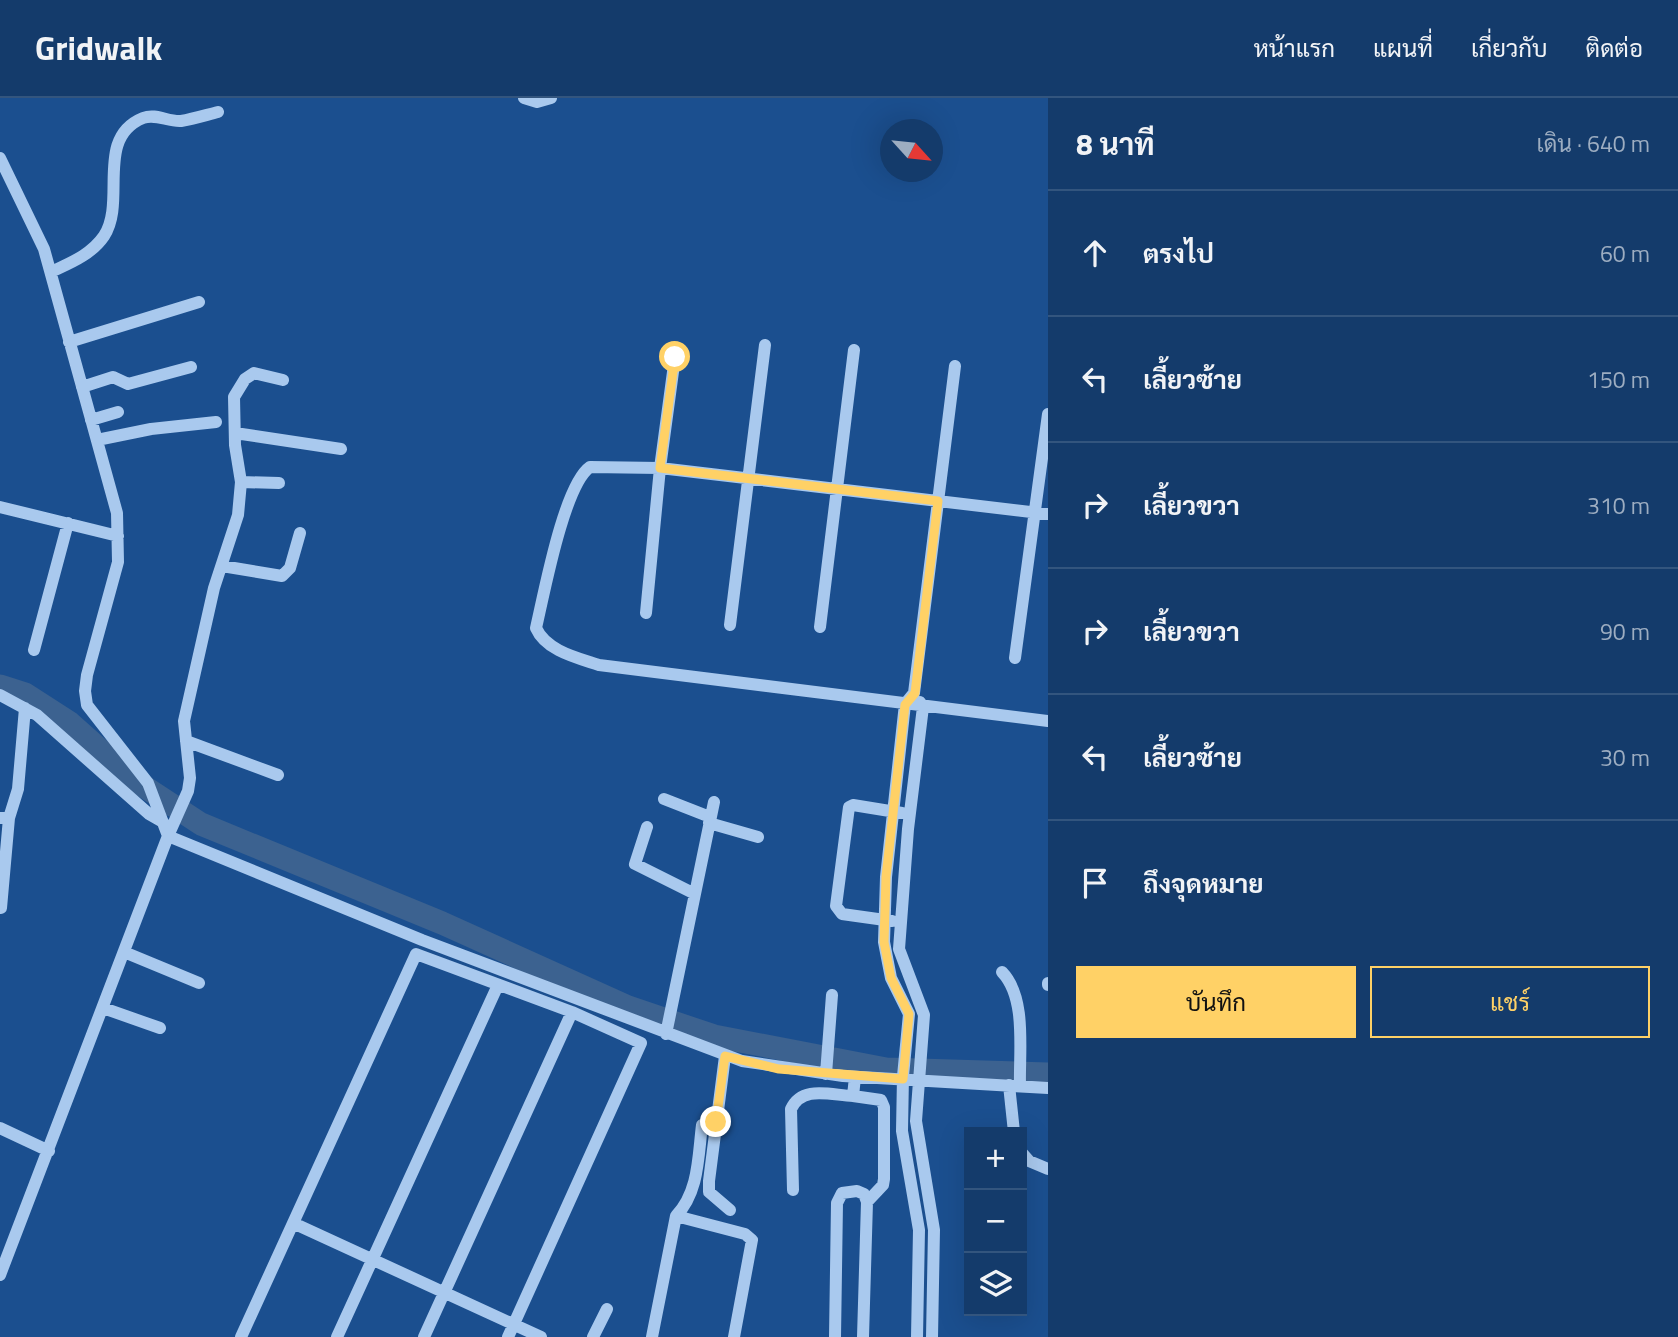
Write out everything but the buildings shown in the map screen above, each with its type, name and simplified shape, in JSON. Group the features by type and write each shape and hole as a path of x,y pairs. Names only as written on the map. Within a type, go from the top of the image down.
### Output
{"street":[{"path":"524,98 537,102 551,98"},
{"path":"51,272 92,250 106,234 111,211 114,153 136,122 146,117 178,121 218,112"},
{"path":"0,158 44,249 112,491 118,536 118,562 85,691 88,705 148,783 166,818 168,836 0,1275"},
{"path":"69,342 199,302"},
{"path":"730,625 765,345"},
{"path":"820,627 854,350"},
{"path":"646,613 660,468 675,357"},
{"path":"917,1337 919,1230 905,1158 903,1077 909,1014 886,962 884,921 905,705 915,693 955,366"},
{"path":"82,387 113,377 128,384 191,367"},
{"path":"166,818 183,803 190,778 184,721 214,588 238,515 241,482 234,397 245,379 257,373 283,380"},
{"path":"91,420 118,412"},
{"path":"1015,658 1048,414"},
{"path":"97,440 151,429 216,422"},
{"path":"235,433 341,449"},
{"path":"1048,514 660,468 590,467 584,471 574,488 560,528 536,628 544,641 599,665 905,705 1048,720"},
{"path":"241,482 279,483"},
{"path":"0,507 118,536"},
{"path":"34,650 68,523"},
{"path":"222,566 282,576 290,568 300,533"},
{"path":"915,693 923,707 909,814 900,921 901,959 924,1015 918,1144 932,1200 933,1337"},
{"path":"0,695 25,708 166,818"},
{"path":"1,908 4,818 20,773 25,708"},
{"path":"186,741 278,775"},
{"path":"664,799 758,838"},
{"path":"667,1031 714,802"},
{"path":"900,921 842,914 836,906 849,807 853,805 909,814"},
{"path":"647,827 635,864 695,894"},
{"path":"168,836 422,940 667,1031 725,1056 779,1069 827,1062 855,1077 1017,1078 1048,1088"},
{"path":"124,952 199,983"},
{"path":"241,1337 416,954 639,1039 640,1048 508,1337"},
{"path":"1002,972 1011,981 1017,998 1014,1127"},
{"path":"337,1337 498,985"},
{"path":"827,1062 832,995"},
{"path":"103,1008 160,1028"},
{"path":"424,1337 572,1012"},
{"path":"725,1056 709,1192 730,1210"},
{"path":"853,1096 855,1077"},
{"path":"793,1190 791,1109 796,1099 803,1093 881,1100 884,1107 884,1179 883,1185 867,1202"},
{"path":"652,1337 676,1216 688,1204 694,1188 702,1125"},
{"path":"0,1129 49,1151"},
{"path":"1027,1159 1048,1169"},
{"path":"835,1337 837,1203 842,1194 857,1191 864,1194 867,1202 863,1337"},
{"path":"676,1216 746,1234 752,1240 734,1337"},
{"path":"293,1223 541,1337"},
{"path":"593,1337 607,1309"}],"waterway":[{"path":"0,686 25,694 70,723 134,780 201,824 442,923 628,1007 714,1036 886,1069 1048,1074"}],"route":[{"path":"675,357 660,468 938,501 915,693 905,705 886,877 886,962 909,1014 903,1079 779,1069 725,1056 716,1122"}]}
